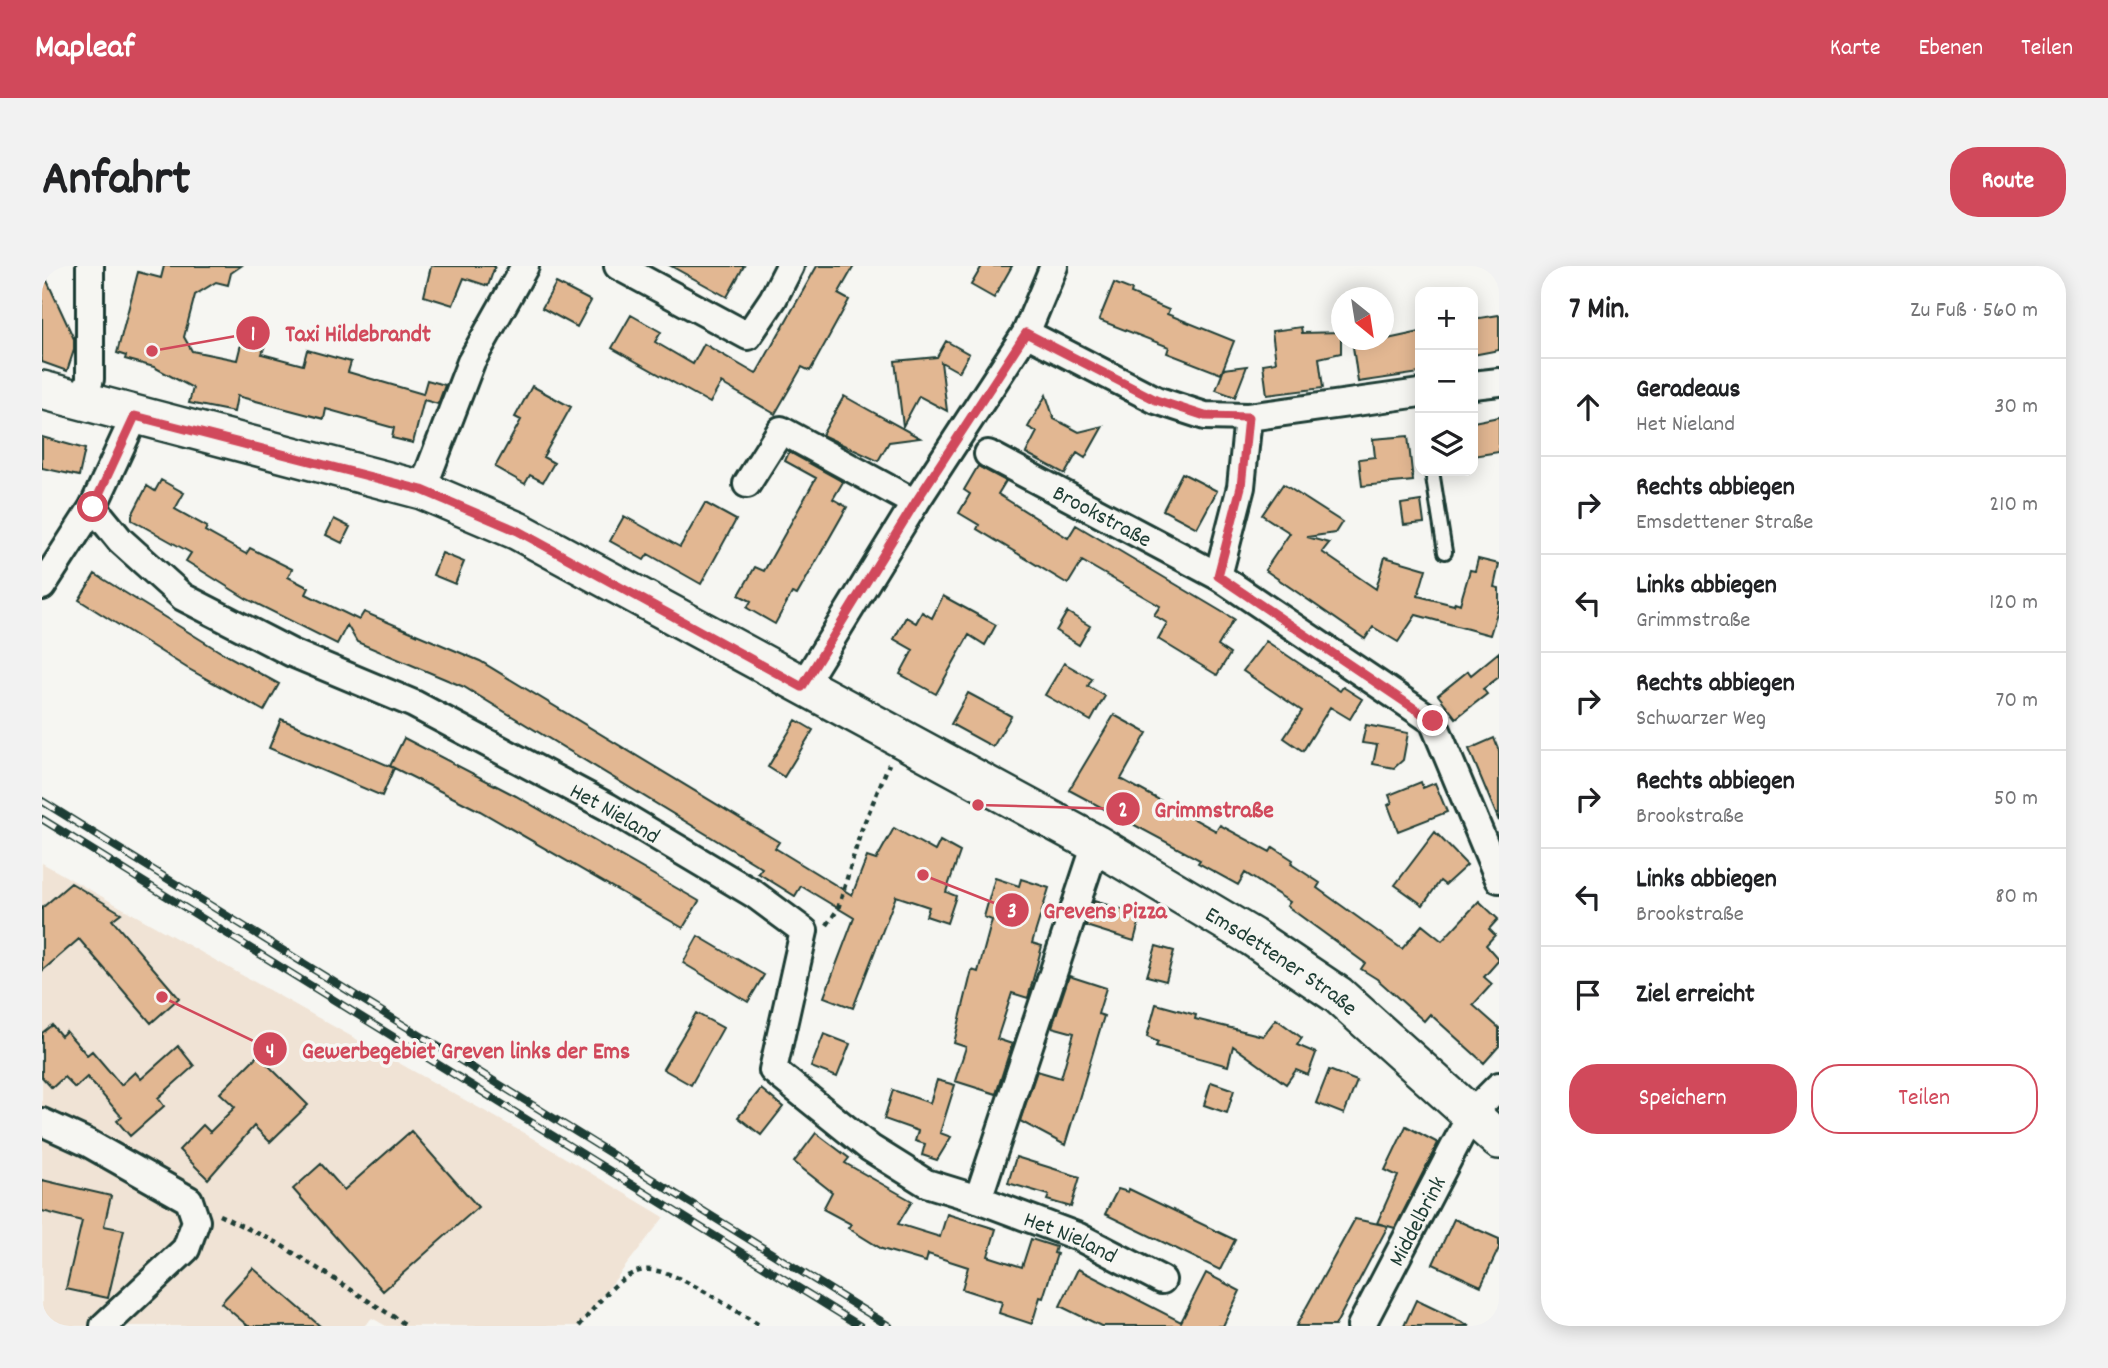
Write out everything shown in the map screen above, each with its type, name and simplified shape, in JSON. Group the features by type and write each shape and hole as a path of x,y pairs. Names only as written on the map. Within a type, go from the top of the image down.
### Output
{"street":[{"path":"82,402 90,379 90,266"},
{"path":"422,490 471,362 525,266"},
{"path":"618,266 748,336 773,299 790,266"},
{"path":"802,687 915,503 1026,333 1054,266"},
{"path":"1026,333 1156,400 1205,416 1248,417 1415,394"},
{"path":"1478,384 1499,382"},
{"name":"Emsdettener Straße","path":"42,390 422,490 518,531 565,555 802,687 1096,844 1252,937 1338,995 1499,1140"},
{"path":"42,586 93,507 135,416"},
{"path":"1218,576 1241,487 1248,417"},
{"path":"747,484 781,430 915,503"},
{"name":"Brookstraße","path":"988,454 1218,576 1433,721 1499,879"},
{"name":"Het Nieland","path":"93,507 120,540 183,597 292,653 414,704 608,807 754,894 804,931 773,1070 870,1148 926,1183 978,1199 1079,1237 1162,1280"},
{"path":"978,1199 1096,844"},
{"path":"1472,1113 1499,1086"},
{"name":"Middelbrink","path":"1361,1326 1472,1113"},
{"path":"42,1122 88,1143 189,1200 196,1222 186,1249 104,1326"}],"lane":[{"path":"1433,476 1445,552"}],"path":[{"path":"804,931 824,929 838,909 861,831 899,738"},
{"path":"189,1200 276,1242 408,1326"},
{"path":"579,1326 608,1293 629,1277 644,1270 665,1271 761,1326"}],"shaded area":[{"path":"42,863 522,1132 664,1217 579,1326 386,1326 372,1318 364,1326 42,1326"}],"building":[{"path":"164,266 241,266 231,273 228,285 216,282 195,295 184,337 192,351 237,360 242,340 265,345 262,354 303,365 307,350 351,362 348,372 423,394 427,380 445,385 438,404 424,400 413,443 392,438 394,428 326,409 324,419 237,396 234,412 189,403 193,388 154,367 125,359 126,356 117,353 138,272 161,278"},
{"path":"431,266 495,266 488,286 464,278 453,305 424,296"},
{"path":"671,266 744,266 727,297"},
{"path":"817,266 854,266 838,294 849,300 810,371 802,367 775,414 721,383 710,403 612,348 631,315 661,332 655,342 693,364 704,344 756,374"},
{"path":"982,266 1012,266 994,298 971,285"},
{"path":"42,270 74,339 74,350 67,371 42,362"},
{"path":"556,283 591,301 577,327 542,308"},
{"path":"1114,283 1132,290 1131,294 1169,310 1167,314 1234,341 1221,374 1167,353 1169,347 1099,320"},
{"path":"1499,315 1499,350 1478,354 1478,318"},
{"path":"1301,327 1302,333 1331,332 1331,350 1341,350 1341,353 1319,358 1323,388 1267,395 1263,364 1276,362 1272,331"},
{"path":"1415,333 1415,374 1358,382 1353,350 1394,350 1394,338"},
{"path":"946,341 969,354 959,372 941,362 947,411 919,396 903,426 895,361 937,357"},
{"path":"1247,366 1235,397 1216,390 1224,369"},
{"path":"532,386 571,407 543,457 554,463 543,482 530,475 525,484 495,467 521,420 515,417"},
{"path":"1046,395 1054,419 1079,432 1103,426 1085,458 1077,453 1065,474 1026,453 1037,432 1028,427"},
{"path":"844,396 920,438 889,442 878,461 822,435"},
{"path":"1499,417 1499,452 1478,455 1478,421"},
{"path":"1408,436 1413,481 1362,486 1359,459 1375,457 1373,439"},
{"path":"42,437 85,449 79,476 42,468"},
{"path":"789,452 843,482 833,499 847,507 797,595 792,593 775,624 747,608 751,601 739,595 755,567 764,571 816,478 785,461"},
{"path":"978,466 1006,481 998,494 1068,538 1076,525 1234,619 1218,646 1230,654 1217,675 1158,639 1167,623 1154,615 1160,606 1082,561 1068,584 977,529 979,525 959,513 970,494 964,490"},
{"path":"1182,473 1217,491 1197,528 1163,510"},
{"path":"161,480 184,493 175,509 207,527 205,531 246,554 250,548 292,569 288,577 309,588 306,594 359,620 364,612 480,661 779,842 775,848 852,895 867,857 876,860 894,828 935,851 940,841 960,852 946,892 956,896 947,923 926,916 929,907 896,896 853,1008 824,997 854,918 801,886 795,896 758,873 762,868 464,687 357,642 347,625 337,644 247,599 186,561 191,553 132,520 147,486 155,491"},
{"path":"1283,484 1342,522 1335,533 1307,537 1329,543 1322,552 1376,589 1385,557 1426,569 1418,596 1454,605 1455,602 1460,604 1470,570 1475,571 1478,559 1499,564 1494,587 1499,588 1499,606 1490,635 1416,615 1398,642 1373,627 1365,639 1265,570 1290,533 1262,515"},
{"path":"1421,501 1424,523 1404,525 1401,504"},
{"path":"705,503 736,520 701,584 648,554 644,560 610,541 624,516 680,547"},
{"path":"334,519 350,527 342,543 326,535"},
{"path":"442,553 464,562 455,584 433,575"},
{"path":"95,574 219,651 279,684 264,711 187,668 79,600"},
{"path":"943,596 996,625 985,645 969,635 936,694 900,674 913,650 894,639 906,617 916,623 922,612 932,618"},
{"path":"1067,612 1090,626 1079,645 1056,631"},
{"path":"1266,641 1340,691 1343,687 1362,699 1350,719 1330,707 1303,751 1284,738 1302,711 1243,671"},
{"path":"1499,652 1499,677 1483,689 1487,694 1456,718 1438,695 1468,671 1471,675"},
{"path":"1064,663 1092,679 1088,686 1105,696 1091,721 1045,695"},
{"path":"968,693 1011,716 993,747 951,724"},
{"path":"1114,715 1147,733 1121,779 1216,831 1220,825 1270,852 1273,847 1293,860 1291,864 1320,883 1317,888 1402,949 1422,925 1442,941 1479,901 1498,919 1489,929 1495,935 1486,945 1499,960 1484,977 1492,984 1473,1005 1499,1028 1499,1046 1484,1063 1430,1014 1424,1021 1377,979 1361,969 1365,963 1287,906 1290,902 1245,873 1238,885 1198,863 1200,860 1069,790"},
{"path":"281,719 394,768 382,796 269,748"},
{"path":"796,720 813,730 784,777 768,767"},
{"path":"1366,725 1408,733 1403,760 1394,768 1373,764 1377,745 1362,743"},
{"path":"404,738 516,796 699,901 683,928 480,811 390,766"},
{"path":"1494,738 1499,751 1499,821 1469,749"},
{"path":"1421,782 1423,788 1435,783 1447,812 1398,831 1388,805 1392,803 1389,795"},
{"path":"1435,832 1467,865 1445,885 1440,881 1423,905 1395,885"},
{"path":"995,878 1019,886 1021,879 1049,888 1032,943 1042,946 1028,998 1012,993 997,1039 1012,1044 996,1094 955,1081 966,1047 954,1043 972,970 978,972 992,920 984,917"},
{"path":"71,883 121,913 112,920 179,998 151,1023 79,939 42,971 42,908"},
{"path":"1094,901 1141,915 1134,941 1086,926"},
{"path":"698,936 764,975 748,1002 683,963"},
{"path":"1156,946 1174,951 1166,981 1147,976"},
{"path":"1069,976 1106,988 1098,1014 1104,1016 1065,1145 1020,1121 1037,1071 1061,1078 1074,1033 1052,1027"},
{"path":"1156,1004 1196,1015 1195,1019 1263,1036 1276,1019 1302,1038 1297,1045 1316,1053 1308,1075 1296,1070 1286,1084 1233,1046 1228,1066 1156,1046 1158,1042 1147,1037"},
{"path":"696,1013 723,1028 691,1085 663,1069"},
{"path":"52,1025 61,1036 66,1031 87,1055 92,1051 121,1085 135,1072 141,1079 178,1046 194,1066 158,1098 164,1106 130,1136 117,1121 122,1117 87,1077 75,1088 64,1077 52,1088 42,1077 42,1033"},
{"path":"824,1034 850,1044 837,1077 811,1067"},
{"path":"258,1055 308,1105 270,1142 254,1126 208,1179 179,1150 203,1125 210,1132 235,1107 220,1093"},
{"path":"1329,1070 1357,1081 1344,1114 1316,1103"},
{"path":"937,1080 955,1085 940,1133 951,1137 937,1160 922,1155 925,1144 915,1141 918,1131 884,1119 893,1090 930,1103"},
{"path":"1211,1082 1234,1090 1227,1113 1204,1105"},
{"path":"761,1089 783,1107 761,1135 738,1117"},
{"path":"1406,1126 1438,1143 1395,1228 1377,1223 1398,1176 1385,1170"},
{"path":"411,1131 478,1207 383,1291 293,1189 321,1164 344,1190"},
{"path":"816,1133 849,1158 845,1163 912,1201 898,1224 940,1237 947,1214 996,1229 988,1256 1022,1267 1031,1239 1056,1247 1054,1253 1057,1254 1032,1324 999,1313 1002,1302 962,1289 968,1267 928,1254 926,1262 882,1249 848,1228 851,1224 823,1209 832,1192 794,1162"},
{"path":"1016,1157 1080,1177 1071,1207 1047,1200 1049,1195 1008,1183"},
{"path":"42,1180 111,1196 104,1226 124,1230 108,1298 66,1289 82,1221 42,1211"},
{"path":"1118,1189 1128,1192 1129,1189 1235,1240 1220,1270 1105,1214"},
{"path":"1355,1219 1388,1226 1335,1326 1296,1326"},
{"path":"1454,1219 1499,1239 1499,1248 1481,1286 1433,1264"},
{"path":"253,1268 320,1326 248,1326 221,1303"},
{"path":"1078,1269 1181,1322 1206,1273 1240,1291 1223,1326 1101,1326 1060,1306"},
{"path":"1416,1300 1470,1326 1404,1326"}],"railway":[{"path":"42,801 889,1326"},
{"path":"42,819 860,1326"}],"place":[{"name":"Taxi Hildebrandt","path":"152,351"},
{"name":"Grimmstraße","path":"978,805"},
{"name":"Grevens Pizza","path":"923,875"},
{"name":"Gewerbegebiet Greven links der Ems","path":"162,997"}],"route":[{"path":"93,507 135,416 422,490 518,531 599,573 802,687 915,503 1026,333 1156,400 1205,416 1248,417 1241,487 1218,576 1433,721"}]}
